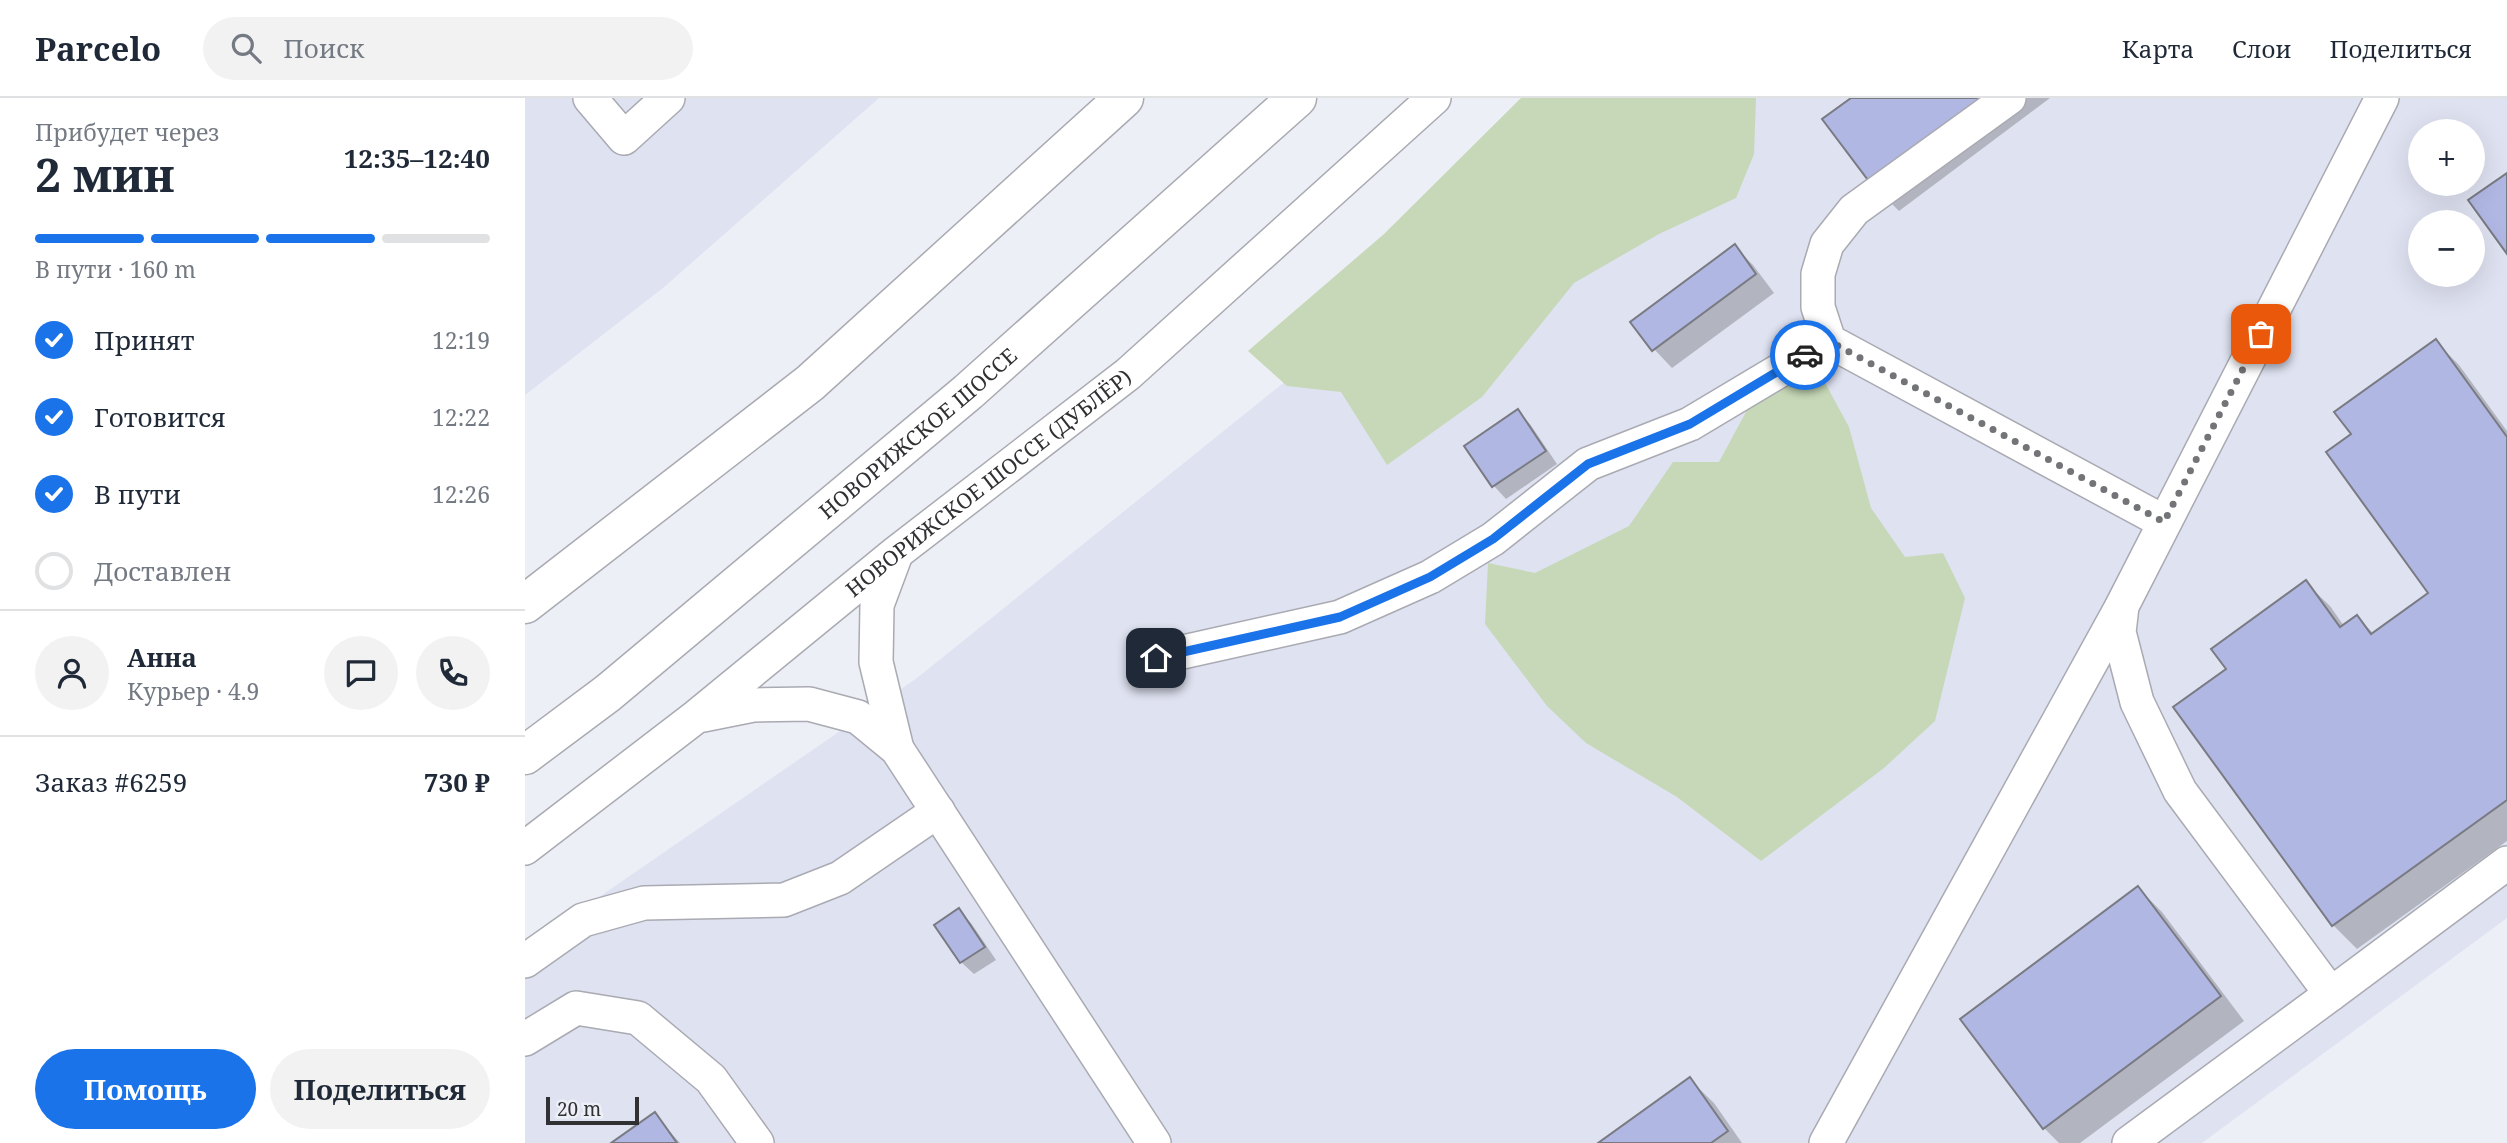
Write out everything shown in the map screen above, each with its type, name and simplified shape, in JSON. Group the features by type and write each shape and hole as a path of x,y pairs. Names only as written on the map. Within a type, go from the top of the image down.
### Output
{"highway":[{"path":"525,604 810,383 1124,98"},
{"name":"НОВОРИЖСКОЕ ШОССЕ","path":"525,755 608,693 968,392 1297,98"}],"street":[{"path":"590,98 624,138 669,98"},
{"name":"НОВОРИЖСКОЕ ШОССЕ (ДУБЛЁР)","path":"525,848 697,716 896,553 1128,374 1434,98"},
{"path":"2009,98 1854,210 1827,244 1818,274 1818,307 1829,341 2164,522"},
{"path":"1826,1143 2122,606 2382,98"},
{"path":"1156,658 1340,617 1430,577 1493,539 1588,464 1690,424 1829,341"},
{"path":"896,553 877,605 876,662 897,748"},
{"path":"2122,606 2119,632 2137,702 2181,791 2330,994"},
{"path":"697,716 753,705 809,704 858,716 897,748 1154,1143"},
{"path":"525,961 583,920 644,903 784,900 840,877 938,811"},
{"path":"2129,1143 2507,863"},
{"path":"525,1039 576,1008 638,1018 711,1079 757,1143"}],"shaded area":[{"path":"525,98 879,98 663,288 525,395"},
{"path":"1637,98 2507,98 2507,918 2202,1143 525,1143 525,948 917,678"}],"green space":[{"path":"1521,98 1756,98 1754,154 1736,198 1659,234 1574,283 1482,397 1387,465 1341,392 1287,386 1248,351 1384,234"},
{"path":"1823,379 1849,427 1871,508 1905,557 1943,553 1965,598 1935,721 1884,768 1761,861 1677,797 1586,743 1547,706 1485,624 1488,563 1535,573 1629,526 1673,462 1719,462 1747,410 1786,384"}],"building":[{"path":"1851,98 1994,98 1874,188 1822,119"},
{"path":"2507,173 2507,254 2485,224 2485,210 2475,210 2468,200 2474,196 2485,196 2485,188"},
{"path":"1735,244 1756,274 1652,351 1630,322"},
{"path":"2436,339 2507,437 2507,800 2332,926 2173,707 2226,669 2211,649 2306,580 2340,627 2357,615 2371,634 2428,593 2326,452 2351,434 2334,412"},
{"path":"1518,409 1546,451 1492,487 1464,446"},
{"path":"2138,886 2221,996 2043,1129 1960,1019"},
{"path":"959,908 985,947 960,963 934,925"},
{"path":"1690,1077 1728,1131 1711,1143 1598,1143"},
{"path":"655,1112 677,1143 611,1143"}],"way so far":[{"path":"1805,355 1829,341 2164,522 2261,334"}],"route":[{"path":"1156,658 1340,617 1430,577 1493,539 1588,464 1690,424 1805,355"}]}
